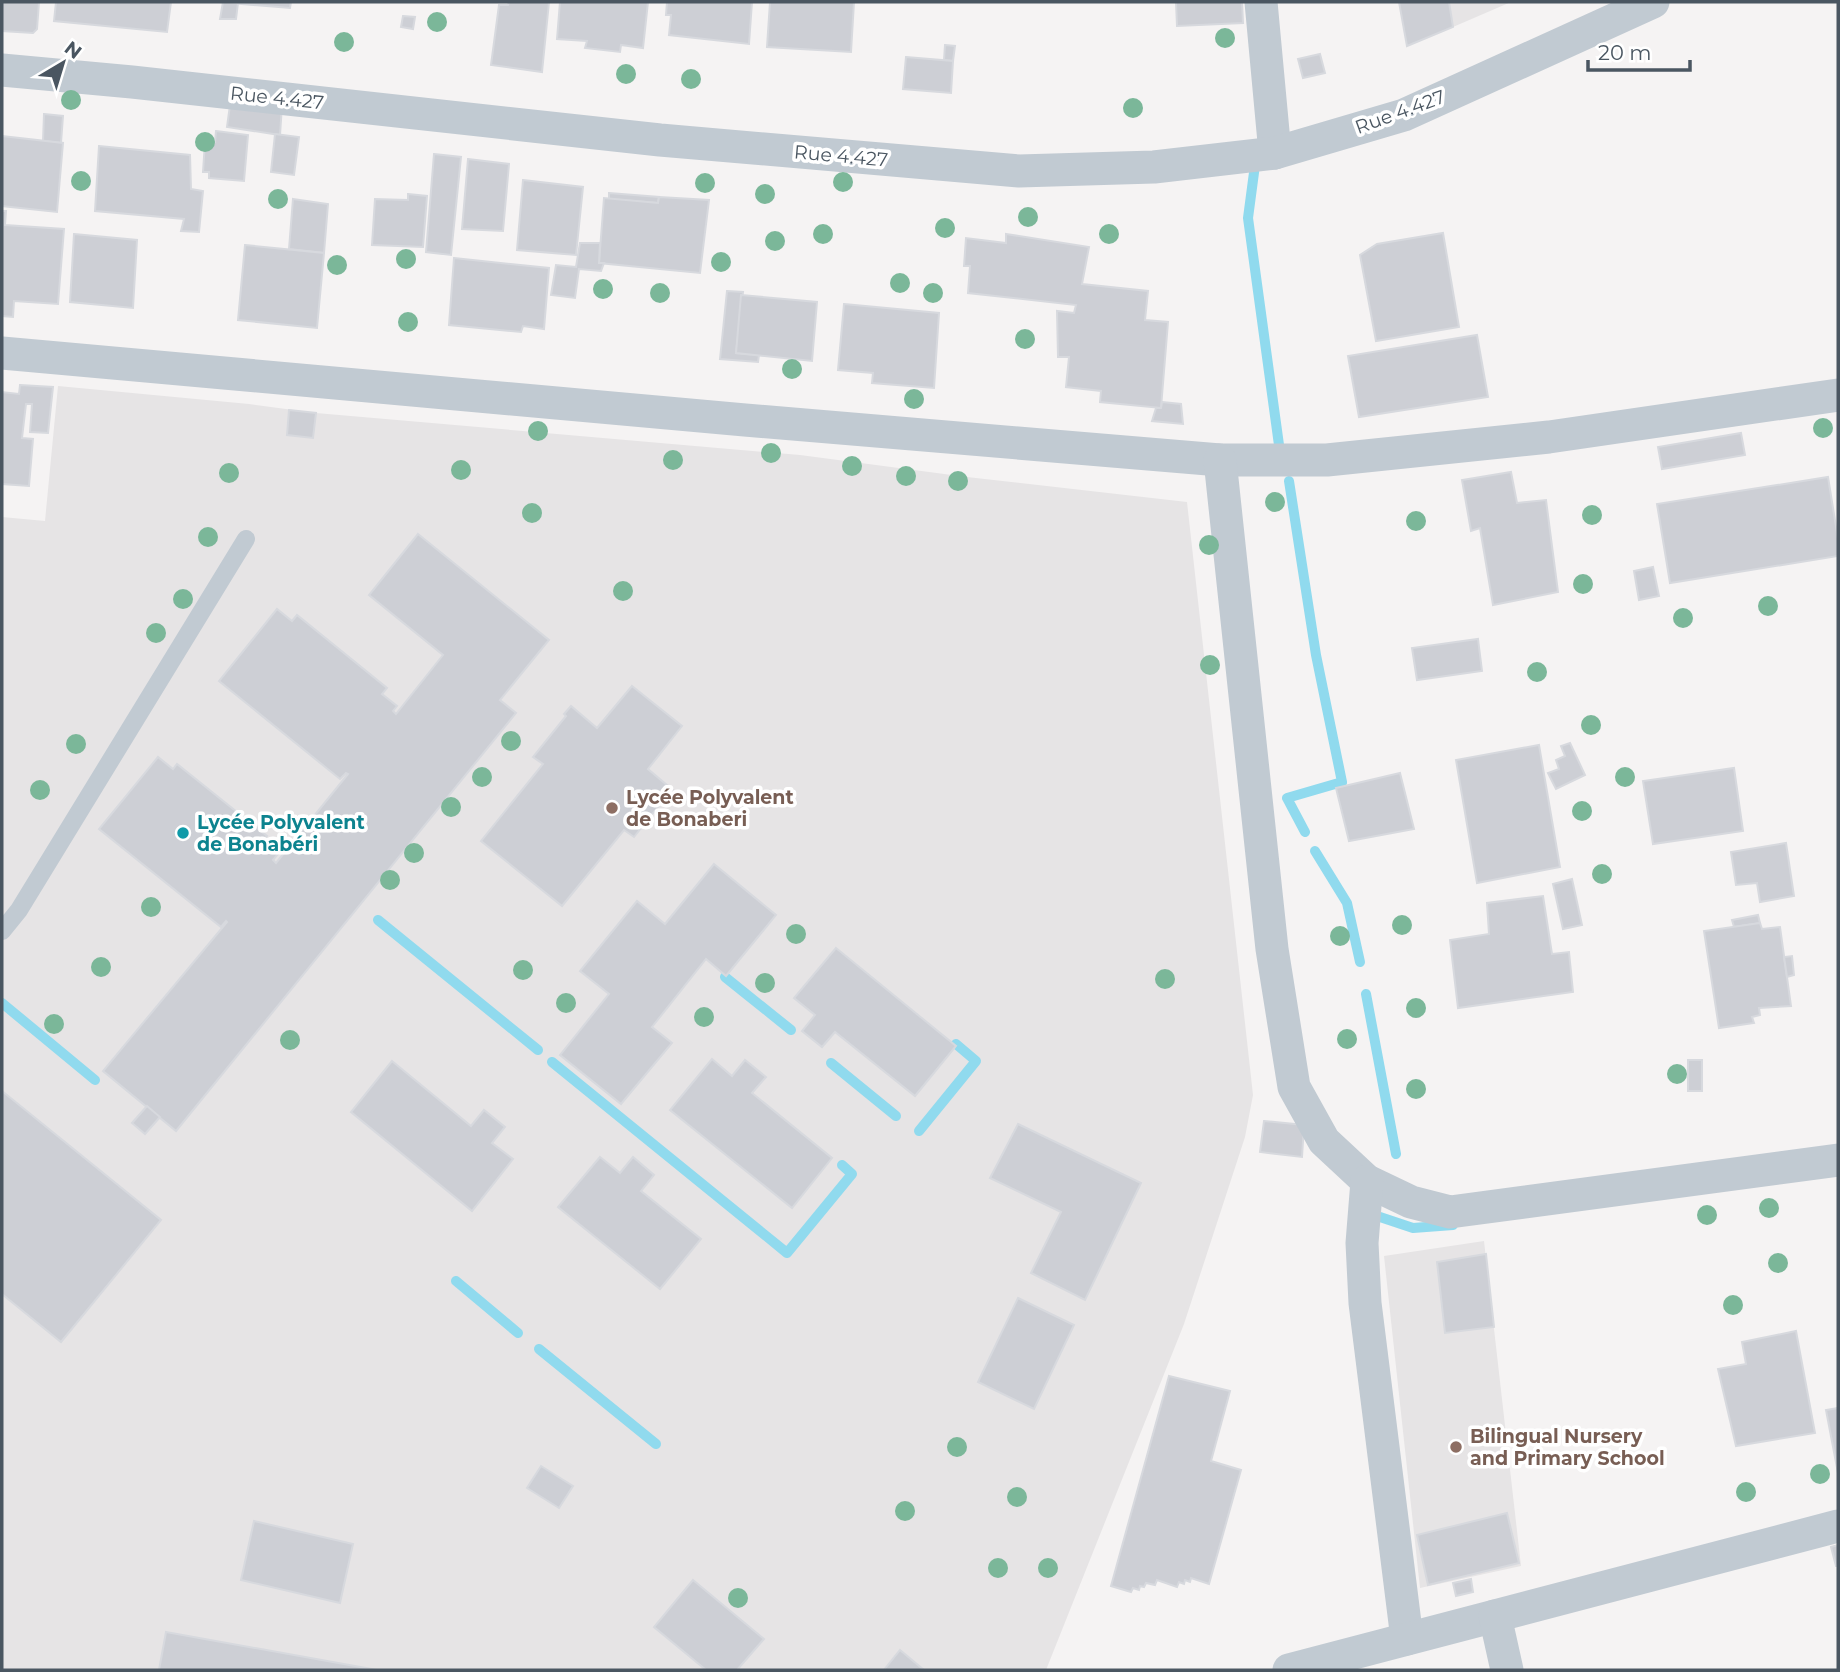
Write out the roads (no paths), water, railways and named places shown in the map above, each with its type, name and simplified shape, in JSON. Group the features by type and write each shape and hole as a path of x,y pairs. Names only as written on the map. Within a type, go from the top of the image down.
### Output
{"street":[{"path":"1261,2 1275,153"},
{"name":"Rue 4.427","path":"2,70 660,140 1019,171 1154,167 1275,153 1404,115 1653,2"},
{"path":"2,353 759,422 1220,460 1327,460 1549,438 1838,396"},
{"path":"1220,460 1272,949 1294,1087 1324,1141 1367,1181 1411,1202 1450,1212 1838,1160"},
{"path":"1367,1181 1362,1243 1365,1303 1407,1639"},
{"path":"1289,1670 1838,1526"},
{"path":"1495,1616 1507,1670"}],"lane":[{"path":"2,931 19,910 246,539"}],"waterway":[{"path":"1255,165 1248,218 1279,445"},
{"path":"1289,481 1316,655 1342,782 1287,798 1305,832"},
{"path":"1315,851 1347,903 1360,962"},
{"path":"378,920 538,1050"},
{"path":"725,977 791,1030"},
{"path":"1366,994 1396,1154"},
{"path":"2,1003 95,1080"},
{"path":"919,1131 976,1061 956,1044"},
{"path":"552,1062 787,1253 852,1174 842,1165"},
{"path":"831,1063 896,1116"},
{"path":"1377,1216 1413,1228 1453,1225"},
{"path":"456,1281 518,1333"},
{"path":"539,1349 656,1444"}],"place":[{"name":"Lycée Polyvalent de Bonaberi","path":"612,808"},
{"name":"Lycée Polyvalent de Bonabéri","path":"183,833"},
{"name":"Bilingual Nursery and Primary School","path":"1456,1447"}]}
